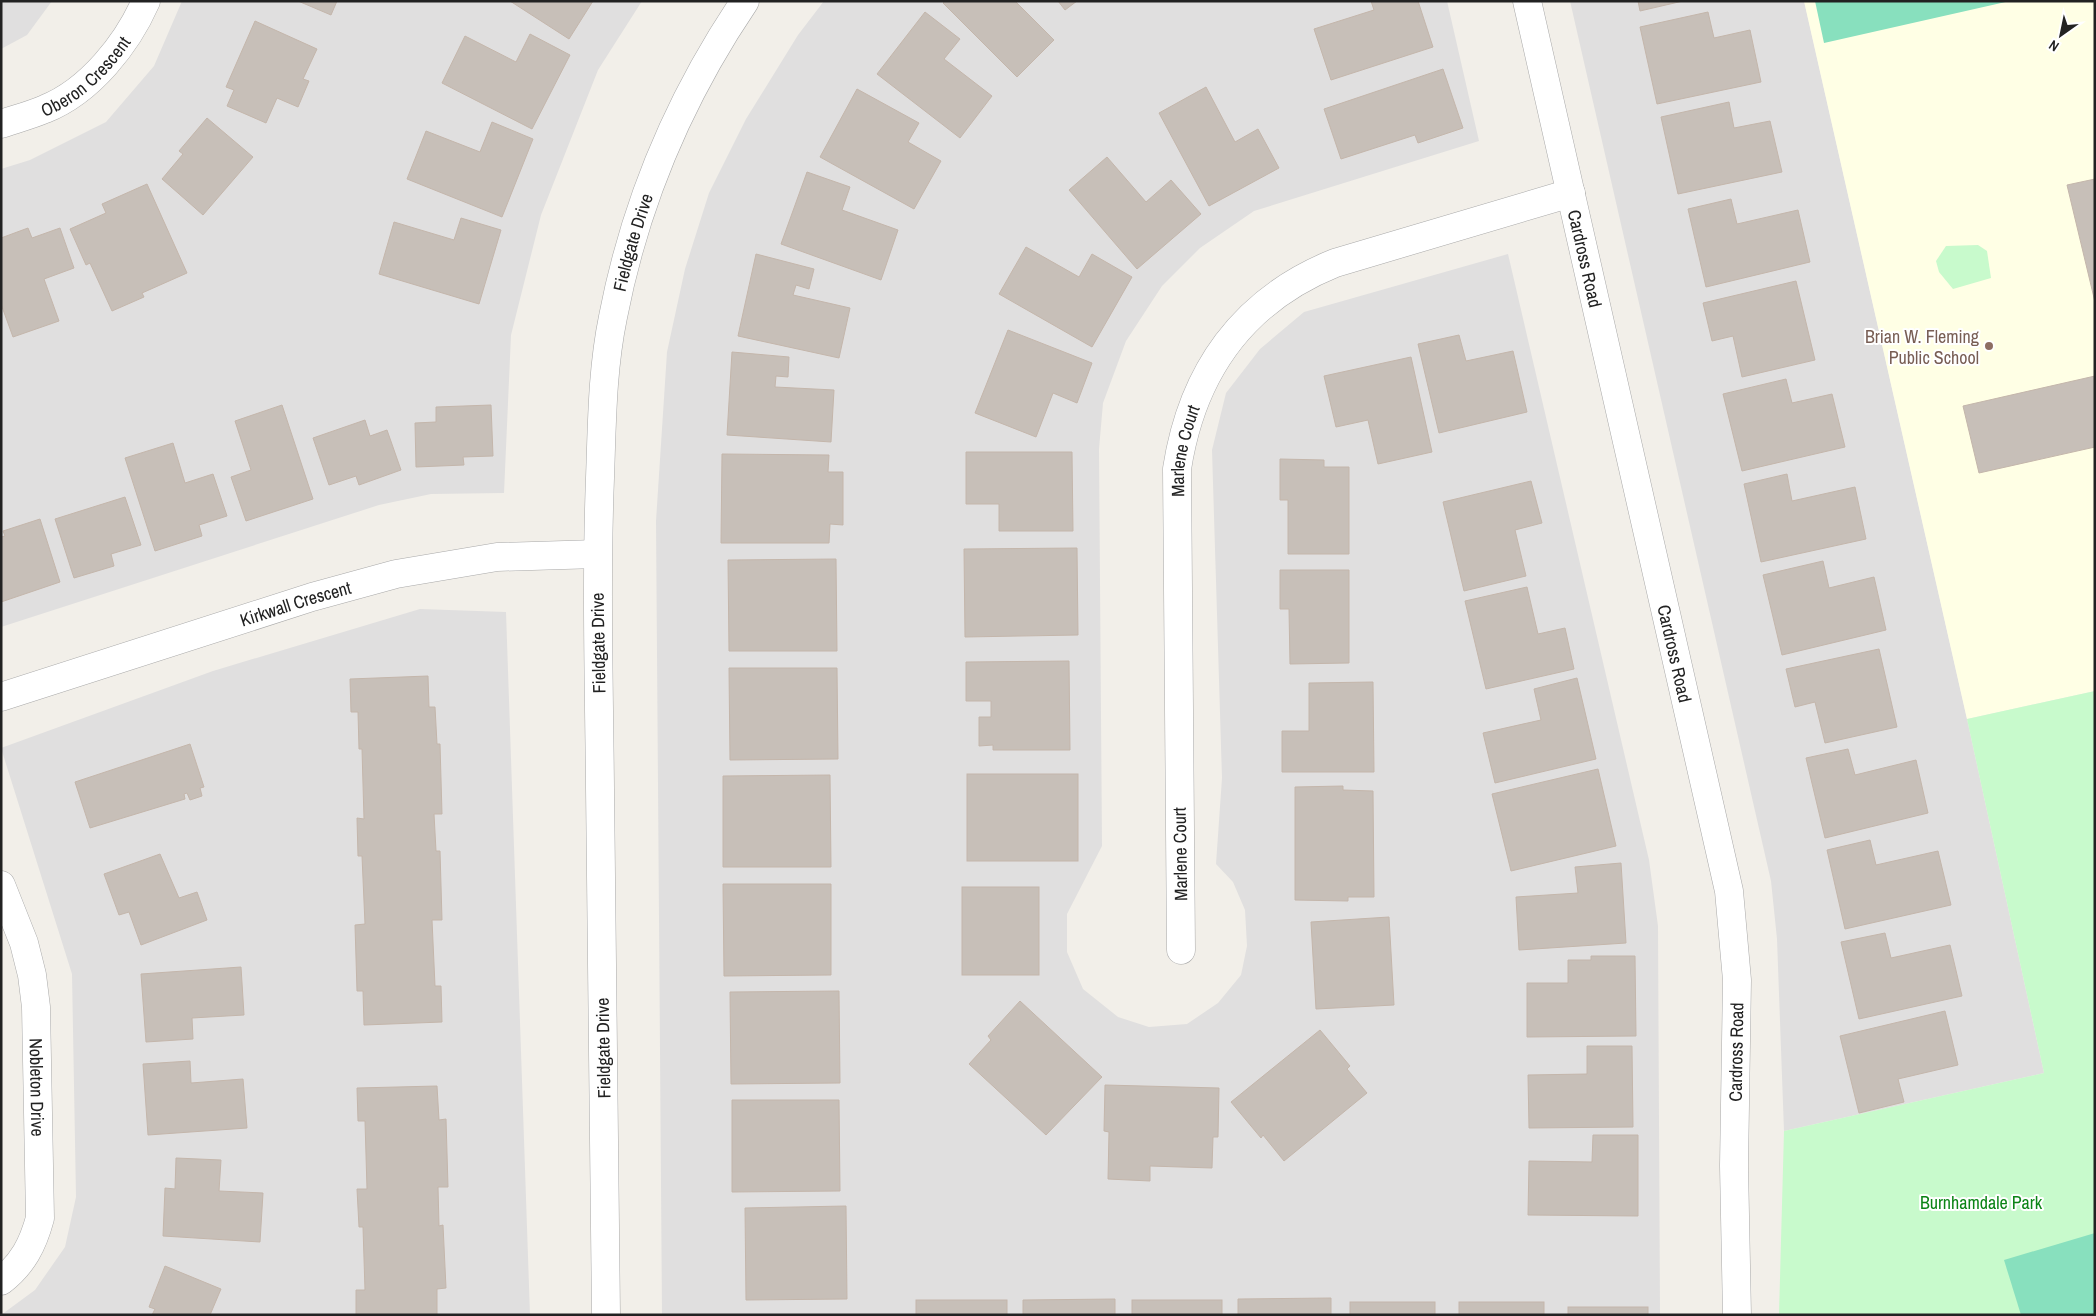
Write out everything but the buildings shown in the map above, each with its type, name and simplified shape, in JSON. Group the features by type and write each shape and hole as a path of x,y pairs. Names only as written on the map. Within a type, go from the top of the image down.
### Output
{"street":[{"name":"Oberon Crescent","path":"1,124 46,109 79,88 119,48 140,15 146,1"},
{"name":"Fieldgate Drive","path":"606,1315 597,554 603,387 612,319 629,247 652,178 678,118 708,60 745,1"},
{"name":"Cardross Road","path":"1527,1 1729,891 1737,980 1734,1166 1737,1315"},
{"name":"Marlene Court","path":"1182,950 1177,469 1186,424 1202,382 1221,351 1244,323 1272,298 1302,278 1335,263 1571,193"},
{"name":"Kirkwall Crescent","path":"1,697 312,597 396,574 497,557 597,554"},
{"name":"Nobleton Drive","path":"1,885 24,943 32,975 36,1007 40,1218 33,1243 27,1254 1,1281"}],"shaded area":[{"path":"1,1 52,1 27,35 1,49"},
{"path":"182,1 642,1 598,70 541,215 511,335 504,493 431,494 379,505 1,627 1,169 30,160 106,122 154,66"},
{"path":"824,1 1447,1 1479,141 1254,211 1200,248 1162,286 1126,341 1103,403 1099,449 1102,846 1067,914 1067,952 1083,989 1118,1017 1149,1027 1187,1024 1218,1003 1241,975 1247,946 1245,910 1233,882 1216,864 1222,778 1212,450 1226,393 1260,349 1304,312 1508,254 1649,860 1658,926 1660,1315 662,1315 656,521 667,352 685,269 709,193 746,119 798,35"},
{"path":"1570,1 1804,1 1967,719 2044,1073 1784,1131 1777,939 1771,881"},
{"name":"Brian W. Fleming Public School","path":"1804,1 2095,1 2095,691 1967,719"},
{"path":"420,609 506,612 530,1315 1,1315 35,1290 65,1247 76,1197 72,974 1,748 213,671"}],"green space":[{"path":"1815,1 2010,1 1824,43"},
{"path":"1978,245 1987,251 1991,278 1953,289 1939,272 1936,261 1946,246"},
{"name":"Burnhamdale Park","path":"2095,691 2095,1315 1779,1315 1784,1131 2044,1073 1967,719"},
{"path":"2095,1233 2095,1315 2021,1315 2004,1260"}],"place":[{"name":"Brian W. Fleming Public School","path":"1989,346"}]}
